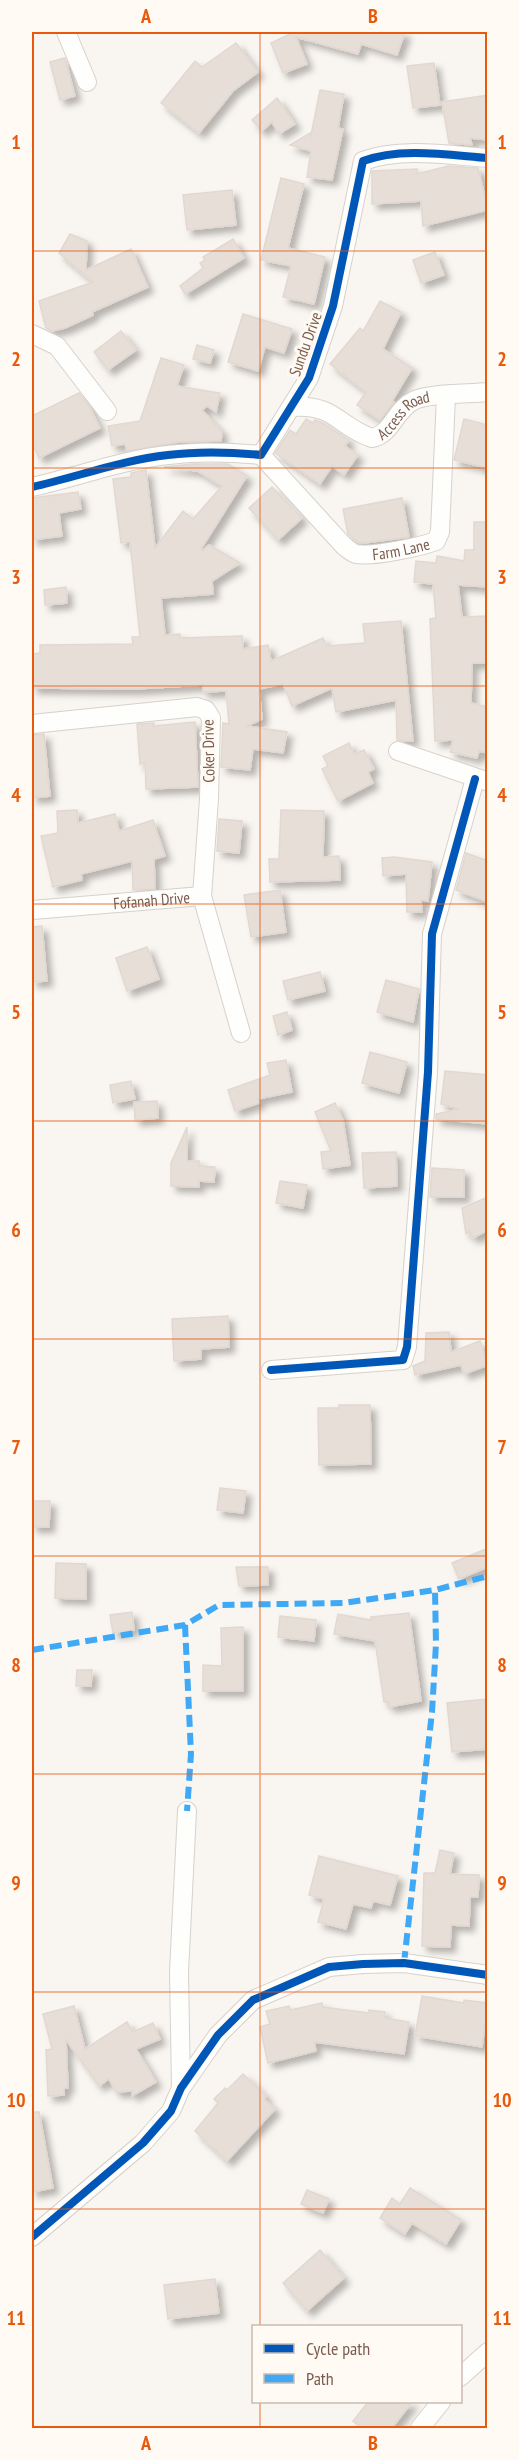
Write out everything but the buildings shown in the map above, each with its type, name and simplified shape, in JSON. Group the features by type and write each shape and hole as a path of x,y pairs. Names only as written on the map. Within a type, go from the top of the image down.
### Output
{"street":[{"path":"66,32 87,82"},
{"name":"Sundu Drive","path":"261,455 309,378 333,306 363,162 376,157 418,154 488,158"},
{"path":"32,334 57,346 107,411"},
{"name":"Access Road","path":"292,407 310,406 325,410 372,438 386,432 413,400 488,392"},
{"name":"Farm Lane","path":"261,455 344,546 355,554 428,544 436,541 440,532 446,396"},
{"path":"32,487 115,465 167,455 224,451 261,455"},
{"name":"Coker Drive","path":"32,724 197,707 206,710 211,718 209,799 202,896"},
{"path":"271,1370 403,1360 407,1347 428,1072 432,934 481,780 398,751"},
{"name":"Fofanah Drive","path":"32,910 202,896 241,1033"},
{"path":"181,2088 179,1972 187,1811"},
{"path":"32,2237 142,2143 171,2111 181,2088 218,2035 253,2000 329,1967 404,1963 488,1975"},
{"path":"462,2375 488,2352"},
{"path":"420,2428 440,2403"}],"marked path":[{"path":"32,1650 185,1625 219,1605 343,1603 435,1590 488,1576"},
{"path":"404,1963 432,1712 436,1644 435,1590"},
{"path":"185,1625 191,1754 187,1811"}],"cycle path":[{"path":"32,487 151,457 203,452 261,455 309,378 333,306 363,161 409,153 488,158"},
{"path":"271,1370 403,1360 407,1347 428,1072 432,934 475,779"},
{"path":"32,2237 143,2143 171,2111 181,2088 218,2035 253,2000 329,1967 404,1963 488,1975"}]}
